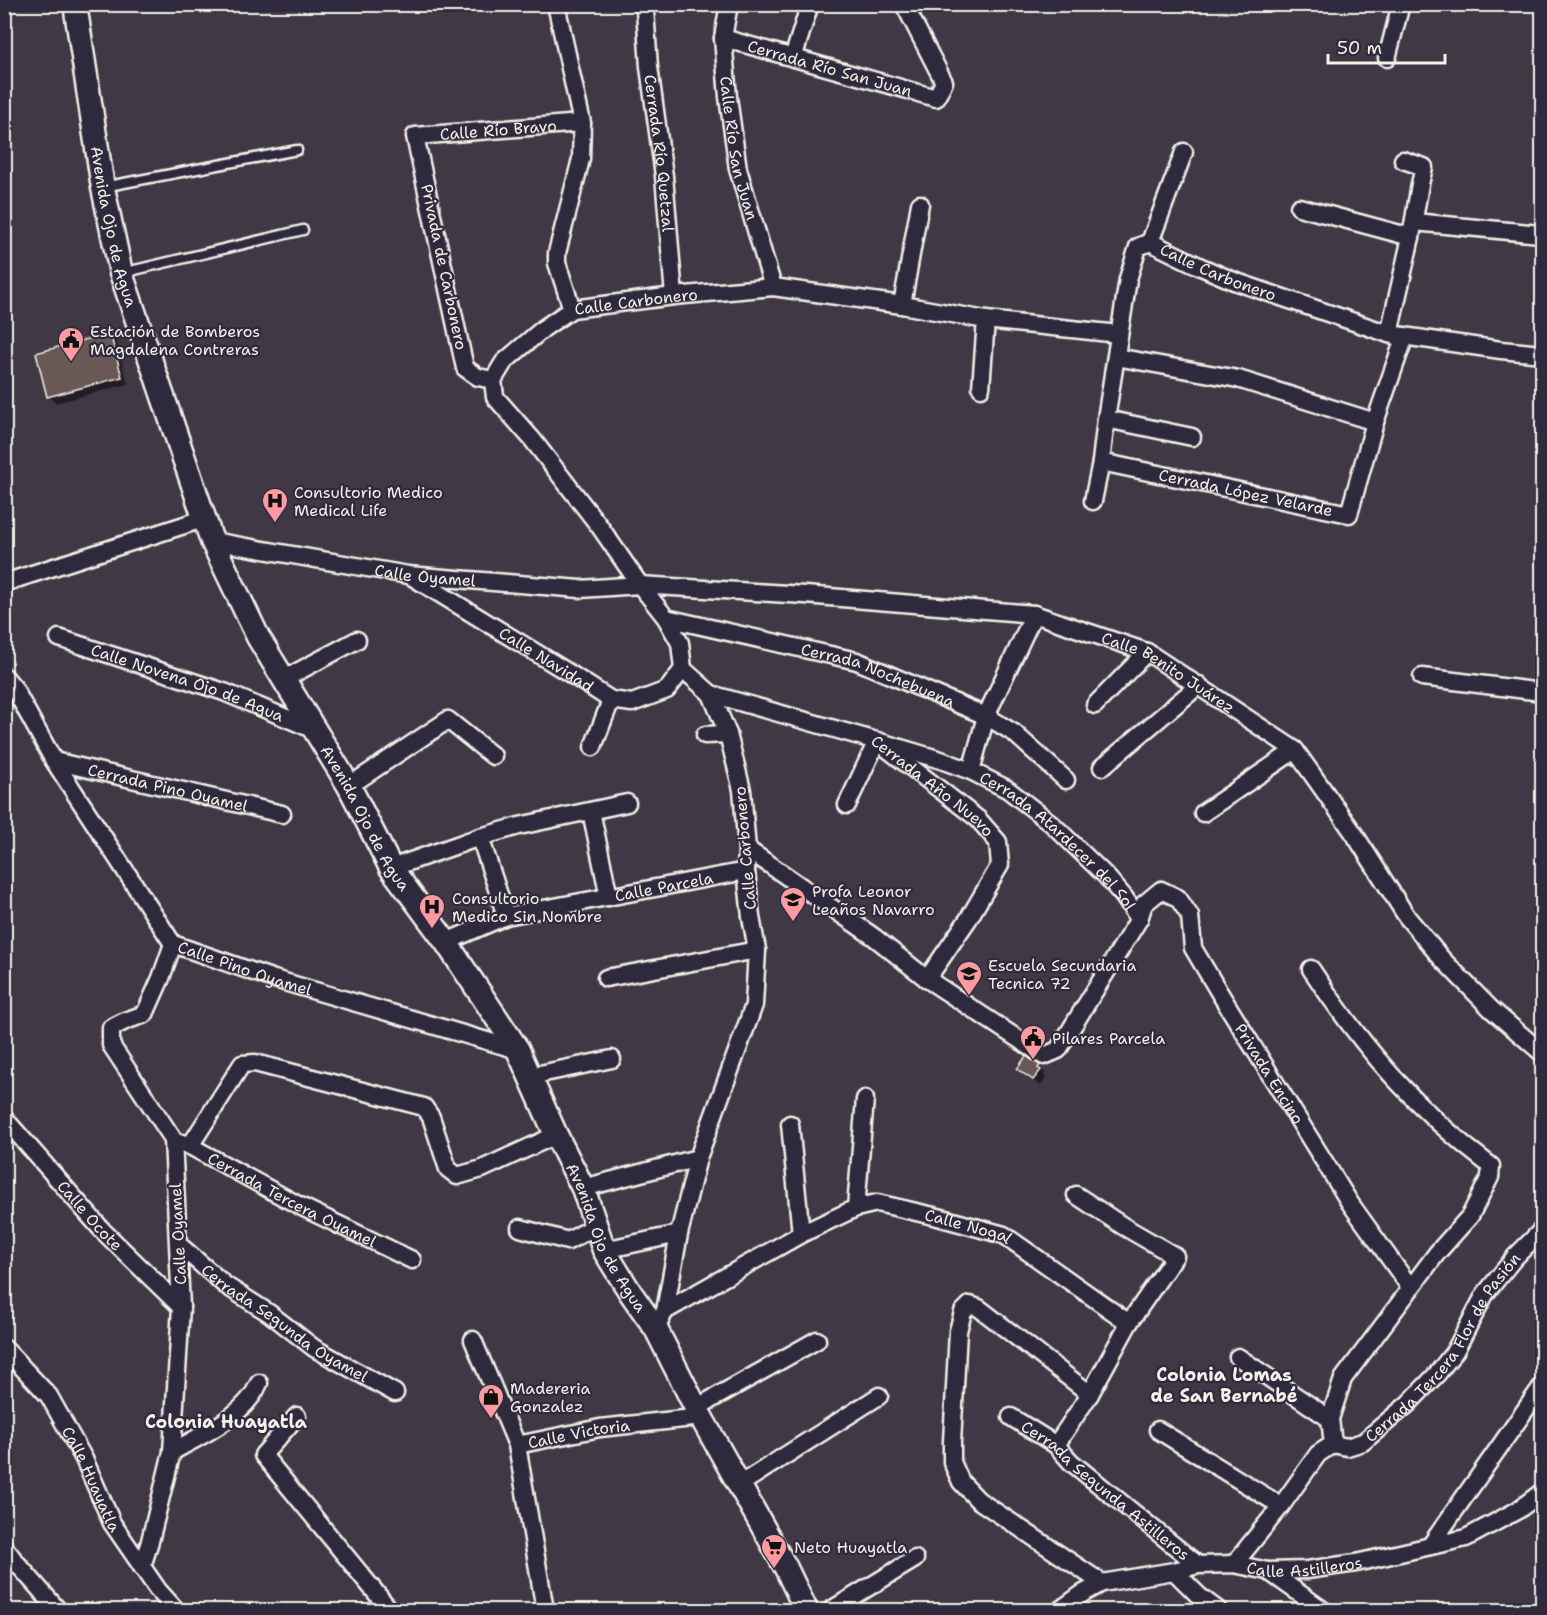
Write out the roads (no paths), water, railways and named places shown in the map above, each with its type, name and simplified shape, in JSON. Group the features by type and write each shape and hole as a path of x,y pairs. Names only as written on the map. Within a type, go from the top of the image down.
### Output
{"street":[{"name":"Avenida Ojo de Agua","path":"75,4 103,188 121,273 212,542 258,637 349,786 391,868 446,942 518,1050 556,1135 583,1188 604,1250 630,1292 660,1320 699,1412 786,1568 806,1611"},
{"name":"Calle Río Bravo","path":"556,4 582,123 581,159 557,252 557,263 572,309"},
{"name":"Calle Río San Juan","path":"729,4 723,38 738,169 773,287"},
{"path":"793,58 810,4"},
{"name":"Cerrada Río San Juan","path":"723,38 936,98 944,82 904,4"},
{"path":"1387,58 1401,4"},
{"name":"Cerrada Río Quetzal","path":"645,10 649,67 664,176 674,296"},
{"name":"Calle Río Bravo","path":"415,136 582,123"},
{"name":"Privada de Carbonero","path":"415,136 465,368 478,377 493,380"},
{"path":"1150,242 1184,152"},
{"name":"Cerrada López Velarde","path":"1101,462 1349,514 1397,335 1424,167 1403,160"},
{"path":"902,305 920,204"},
{"path":"1299,207 1413,229 1540,234"},
{"name":"Calle Carbonero","path":"493,380 504,362 544,328 572,309 674,296 773,287 902,305 986,320 1119,334 1128,279 1135,253 1138,247 1150,242 1234,281 1397,335 1542,354"},
{"path":"981,388 986,320"},
{"path":"1093,501 1101,462 1119,334"},
{"path":"1116,357 1238,379 1375,422"},
{"path":"493,380 495,397 532,439 666,618 680,644 683,669"},
{"path":"1106,418 1192,437"},
{"path":"4,583 203,519"},
{"name":"Calle Oyamel","path":"212,542 408,575 580,589 640,585"},
{"name":"Calle Navidad","path":"408,575 610,700 632,703 667,690 683,669"},
{"name":"Calle Benito Juárez","path":"640,585 805,595 1034,614 1147,652 1295,750 1353,832 1407,917 1442,959 1491,1009 1542,1053"},
{"path":"971,771 986,716 1034,614"},
{"name":"Cerrada Nochebuena","path":"666,618 857,662 986,716 1014,733 1066,780"},
{"name":"Calle Novena Ojo de Agua","path":"59,638 224,692 315,730"},
{"path":"284,680 357,640"},
{"path":"1095,705 1147,652"},
{"name":"Calle Carbonero","path":"660,1320 698,1158 754,1005 757,950 746,871 747,849 742,790 728,734 711,694 683,669"},
{"name":"Calle Pino Oyamel","path":"4,676 14,688 54,760 173,944 274,979 518,1050"},
{"path":"1422,677 1542,692"},
{"path":"1102,767 1199,685"},
{"name":"Cerrada Año Nuevo","path":"711,694 877,741 978,819 998,842 1000,865 969,918 927,979"},
{"path":"593,747 610,700"},
{"path":"349,786 448,720 493,756"},
{"path":"705,735 728,734"},
{"path":"847,805 877,741"},
{"name":"Cerrada Atardecer del Sol","path":"877,741 971,771 1006,789 1051,823 1106,876 1139,919 1058,1050 1044,1056 927,979"},
{"path":"1203,813 1295,750"},
{"name":"Cerrada Pino Oyamel","path":"54,760 282,814"},
{"path":"391,868 519,826 627,803"},
{"path":"591,811 609,897"},
{"path":"480,837 506,916"},
{"path":"747,849 874,937 927,979"},
{"name":"Calle Parcela","path":"446,942 506,916 746,871"},
{"name":"Privada Encino","path":"1139,919 1144,904 1161,890 1178,898 1190,916 1193,948 1219,992 1350,1203 1410,1287"},
{"path":"173,944 145,1014 111,1028 111,1045 173,1139"},
{"path":"606,978 757,950"},
{"path":"1234,1564 1281,1506 1318,1454 1333,1444 1330,1419 1343,1379 1410,1287 1470,1215 1490,1177 1491,1166 1412,1099 1368,1050 1311,969"},
{"path":"530,1076 612,1059"},
{"path":"190,1146 242,1064 255,1063 424,1107 431,1117 448,1169 457,1176 482,1169 556,1135"},
{"path":"856,1208 866,1099"},
{"name":"Calle Ocote","path":"4,1118 103,1231 181,1307"},
{"path":"790,1124 801,1234"},
{"name":"Calle Oyamel","path":"142,1567 172,1452 181,1307 173,1139"},
{"name":"Cerrada Tercera Oyamel","path":"173,1139 300,1206 412,1260"},
{"path":"583,1188 698,1158"},
{"path":"1056,1445 1090,1394 1129,1323 1174,1256 1076,1196"},
{"name":"Calle Nogal","path":"660,1320 801,1234 856,1208 877,1203 1004,1235 1129,1323"},
{"path":"520,1228 568,1241 596,1226"},
{"name":"Cerrada Tercera Flor de Pasión","path":"1333,1444 1347,1447 1363,1442 1408,1404 1455,1351 1485,1294 1515,1257 1542,1230"},
{"path":"604,1250 679,1234"},
{"name":"Cerrada Segunda Oyamel","path":"179,1245 225,1285 269,1313 314,1348 395,1393"},
{"path":"1090,1394 979,1308 970,1305 963,1312 958,1331 952,1442 952,1462 961,1482 978,1500 1102,1583"},
{"path":"473,1340 517,1445"},
{"path":"699,1412 817,1340"},
{"name":"Calle Huayatla","path":"4,1348 49,1396 84,1459 112,1523 158,1590 176,1611"},
{"path":"1238,1357 1330,1419"},
{"path":"172,1452 237,1412 255,1393 259,1383"},
{"path":"1430,1546 1542,1386"},
{"path":"739,1485 879,1396"},
{"name":"Calle Victoria","path":"545,1611 517,1445 600,1428 699,1412"},
{"path":"297,1416 263,1455 390,1611"},
{"name":"Cerrada Segunda Astilleros","path":"1011,1417 1056,1445 1071,1462 1198,1565"},
{"path":"1158,1430 1281,1506"},
{"name":"Calle Astilleros","path":"1060,1611 1082,1594 1102,1583 1198,1565 1234,1564 1268,1571 1307,1570 1356,1563 1466,1538 1518,1510 1542,1492"},
{"path":"4,1547 58,1611"},
{"path":"831,1611 915,1559"},
{"path":"1174,1571 1218,1611"},
{"path":"1268,1571 1323,1611"}],"lane":[{"path":"103,188 297,150"},
{"path":"121,273 303,230"}],"place":[{"name":"Estación de Bomberos Magdalena Contreras","path":"71,363"},
{"name":"Consultorio Medico Medical Life","path":"275,524"},
{"name":"Profa Leonor Leaños Navarro","path":"793,923"},
{"name":"Consultorio Medico Sin Nombre","path":"432,930"},
{"name":"Escuela Secundaria Tecnica 72","path":"969,997"},
{"name":"Pilares Parcela","path":"1033,1061"},
{"name":"Madereria Gonzalez","path":"491,1420"},
{"name":"Neto Huayatla","path":"774,1570"}],"district":[{"name":"Colonia Lomas de San Bernabé","path":"1224,1385"},
{"name":"Colonia Huayatla","path":"226,1422"}]}
